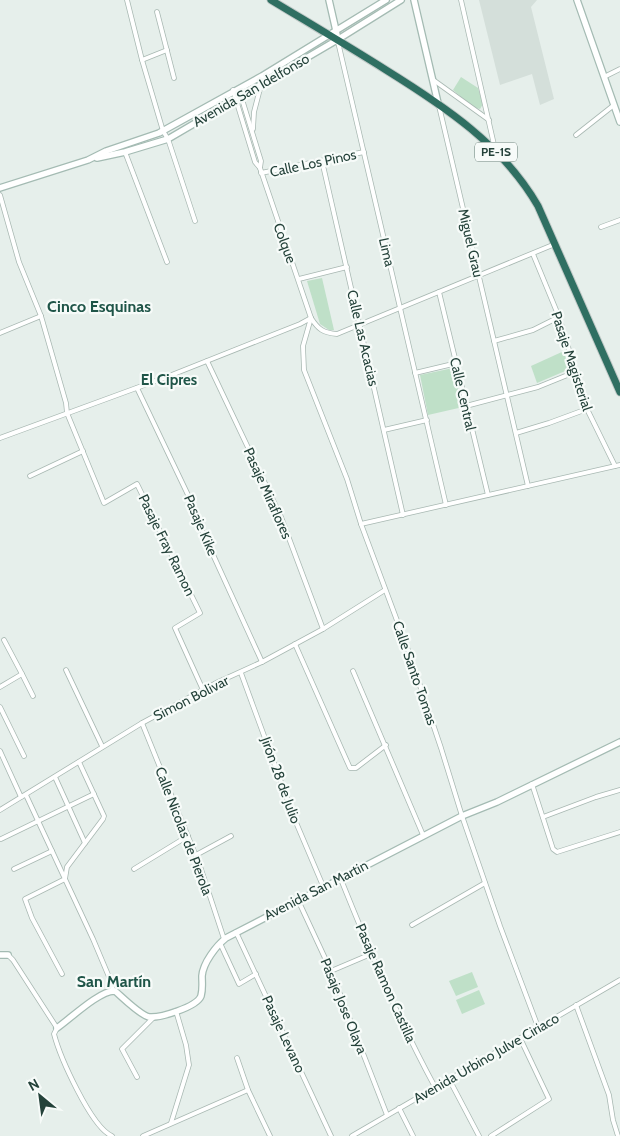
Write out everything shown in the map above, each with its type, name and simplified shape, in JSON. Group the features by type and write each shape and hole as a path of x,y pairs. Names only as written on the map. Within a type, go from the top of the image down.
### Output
{"highway":[{"name":"PE-1S","path":"271,0 333,34 338,40 438,102 480,135 496,151 528,188 538,206 620,392"}],"street":[{"path":"127,0 163,131 168,138 195,221"},
{"path":"328,0 333,34"},
{"name":"Avenida San Idelfonso","path":"91,159 106,150 163,131 262,76 386,0"},
{"name":"Avenida San Idelfonso","path":"0,188 91,159 125,152 168,138 338,40 401,0"},
{"name":"Miguel Grau","path":"414,0 528,486"},
{"path":"461,0 496,151"},
{"path":"576,0 620,122"},
{"path":"157,12 174,78"},
{"name":"Lima","path":"338,40 446,505"},
{"path":"142,60 167,50"},
{"path":"604,77 620,70"},
{"path":"432,79 489,120"},
{"name":"Colque","path":"252,132 254,112 262,83"},
{"name":"Colque","path":"236,89 261,160 261,174 311,318"},
{"name":"Colque","path":"239,98 255,162 260,168"},
{"path":"576,135 614,105"},
{"path":"478,112 486,106"},
{"path":"125,152 167,262"},
{"name":"Calle Los Pinos","path":"261,174 364,152"},
{"name":"Calle Las Acacias","path":"322,161 404,514"},
{"name":"Pasaje Fray Ramon","path":"0,195 20,262 41,316 66,403 67,413 104,503 136,484 200,613 175,628 203,690"},
{"path":"601,227 620,220"},
{"path":"0,438 207,361 311,318 318,329 327,333 337,334 555,244"},
{"name":"Pasaje Magisterial","path":"533,254 559,317 587,409 618,465"},
{"path":"298,279 347,267"},
{"name":"Calle Central","path":"438,292 488,495"},
{"path":"0,333 41,316"},
{"path":"494,341 516,336 559,317"},
{"name":"Calle Santo Tomas","path":"311,318 303,346 304,370 347,479 361,524 408,650 485,883 538,1027"},
{"name":"Pasaje Miraflores","path":"207,361 281,517 323,629"},
{"path":"415,372 457,363"},
{"path":"466,406 538,387 575,372"},
{"name":"Pasaje Kike","path":"137,388 189,497 194,513 262,662"},
{"path":"516,433 549,424 587,409"},
{"path":"384,430 426,420"},
{"path":"30,476 83,451"},
{"path":"361,524 618,465"},
{"name":"Simon Bolivar","path":"0,810 142,723 323,629 385,590"},
{"path":"4,640 34,696"},
{"path":"295,644 350,768 356,768 386,745"},
{"path":"66,670 102,746"},
{"path":"353,671 423,835"},
{"name":"Jirón 28 de Julio","path":"241,673 295,820 323,886"},
{"path":"0,687 22,674"},
{"path":"0,707 24,756"},
{"name":"Calle Nicolas de Pierola","path":"142,723 196,855 222,941 238,984 256,974"},
{"name":"Avenida San Martin","path":"155,1016 176,1011 197,1002 201,996 204,969 222,941 236,932 423,835 497,802 620,742"},
{"path":"0,751 21,797"},
{"path":"65,880 66,867 104,819 79,762"},
{"path":"55,777 85,843"},
{"path":"532,784 553,849 557,852 620,832"},
{"path":"543,817 620,790"},
{"path":"1,839 94,794"},
{"path":"26,795 93,939 113,991 143,1013 155,1016"},
{"path":"134,869 188,836"},
{"path":"196,855 231,836"},
{"path":"14,869 52,851"},
{"name":"Pasaje Ramon Castilla","path":"340,877 400,1020 435,1087"},
{"path":"62,974 32,918 25,899 65,880"},
{"path":"412,925 485,883"},
{"name":"Pasaje Jose Olaya","path":"298,900 331,972 387,1115"},
{"name":"Pasaje Levano","path":"236,932 331,1136"},
{"path":"331,972 371,954"},
{"path":"0,955 8,955 13,960 57,1028"},
{"name":"Avenida Urbino Julve Ciriaco","path":"352,1136 620,980"},
{"path":"112,1136 100,1127 71,1078 54,1034 57,1028 101,995 113,991"},
{"path":"576,1005 609,1095 618,1136"},
{"path":"170,1123 190,1065 176,1011"},
{"path":"137,1077 122,1049 155,1016"},
{"path":"491,1136 549,1099 520,1038"},
{"path":"237,1058 248,1090 270,1136"},
{"path":"449,1079 478,1136"},
{"path":"143,1136 248,1090"},
{"path":"399,1108 413,1136"}],"shaded area":[{"path":"479,0 537,0 531,7 554,99 540,105 532,74 500,85"}],"green space":[{"path":"461,77 478,88 483,104 480,109 473,107 453,90"},
{"path":"322,278 334,330 329,330 320,324 307,281"},
{"path":"564,351 570,369 537,383 531,366"},
{"path":"453,368 463,407 428,415 420,375"},
{"path":"472,972 478,987 456,996 449,981"},
{"path":"479,990 485,1004 462,1014 456,1000"}],"district":[{"name":"Cinco Esquinas","path":"99,306"},
{"name":"El Cipres","path":"169,380"},
{"name":"San Martín","path":"114,981"}]}
